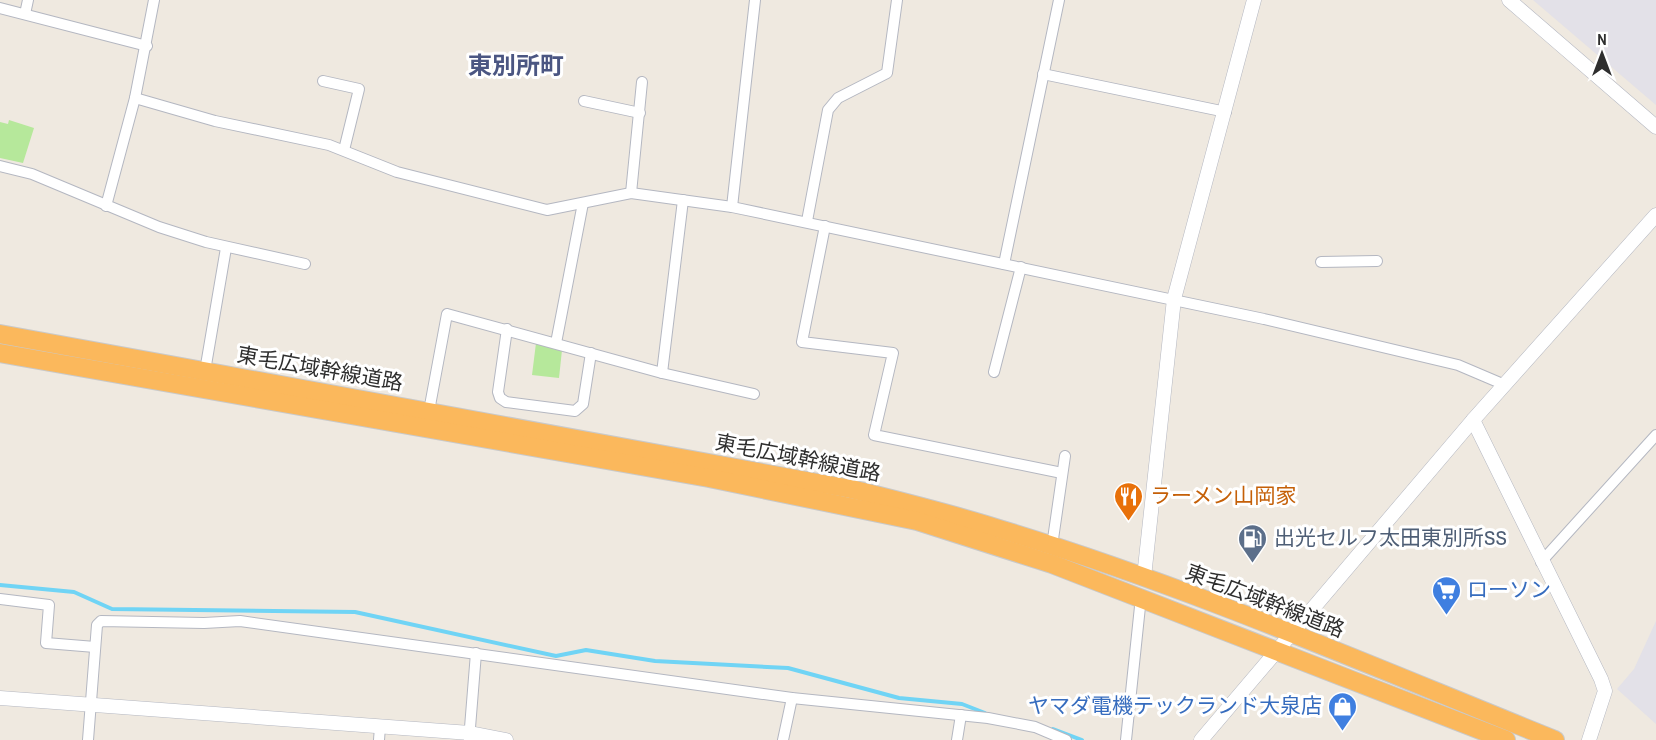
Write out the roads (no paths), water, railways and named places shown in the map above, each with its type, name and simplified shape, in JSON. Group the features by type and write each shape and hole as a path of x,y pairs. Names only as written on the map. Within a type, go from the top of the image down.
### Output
{"highway":[{"name":"東毛広域幹線道路","path":"0,334 851,489 996,528 1143,577 1555,740"},
{"name":"東毛広域幹線道路","path":"0,353 709,478 917,521 991,543 1141,597 1506,740"}],"street":[{"path":"25,14 28,0"},
{"path":"106,206 135,98 147,46 154,0"},
{"path":"732,207 755,0"},
{"path":"807,221 828,110 838,98 887,73 897,0"},
{"path":"1004,264 1059,0"},
{"path":"1143,577 1174,299 1226,112 1254,0"},
{"path":"1509,0 1656,127"},
{"path":"0,8 147,46"},
{"path":"1043,74 1226,112"},
{"path":"323,81 359,89 344,150"},
{"path":"631,193 642,82"},
{"path":"135,98 215,121 290,135 344,150 397,172 547,210 631,193 732,207 1174,299 1452,363 1505,385"},
{"path":"584,101 640,113"},
{"path":"0,166 32,174 159,227 226,248 305,264"},
{"path":"662,373 683,200"},
{"path":"556,343 583,203"},
{"path":"1201,740 1473,420 1656,215"},
{"path":"825,226 802,342 893,353 874,435 1062,473"},
{"path":"205,371 226,248"},
{"path":"1321,262 1377,261"},
{"path":"994,372 1021,267"},
{"path":"429,411 447,314 662,373 754,394"},
{"path":"507,329 498,392 500,398 506,402 575,411 580,409 583,404 591,353"},
{"path":"1473,420 1605,691 1588,740"},
{"path":"1542,562 1656,435"},
{"path":"1052,546 1065,456"},
{"path":"1125,740 1141,597"},
{"path":"0,599 49,605 46,644 95,647"},
{"path":"88,740 96,625 101,621 204,623 240,621 792,698 961,715 1035,727 1066,740"},
{"path":"470,737 476,653"},
{"path":"0,698 380,734 506,740"},
{"path":"783,740 792,698"},
{"path":"957,740 961,715"}],"waterway":[{"path":"0,585 74,592 112,609 355,612 556,656 586,650 655,661 788,668 899,698 962,704 985,713"},
{"path":"1053,729 1082,740"}],"place":[{"name":"ラーメン山岡家","path":"1129,522"},
{"name":"出光セルフ太田東別所SS","path":"1253,564"},
{"name":"ローソン","path":"1446,616"},
{"name":"ヤマダ電機テックランド大泉店","path":"1343,732"}],"district":[{"name":"東別所町","path":"516,66"}]}
